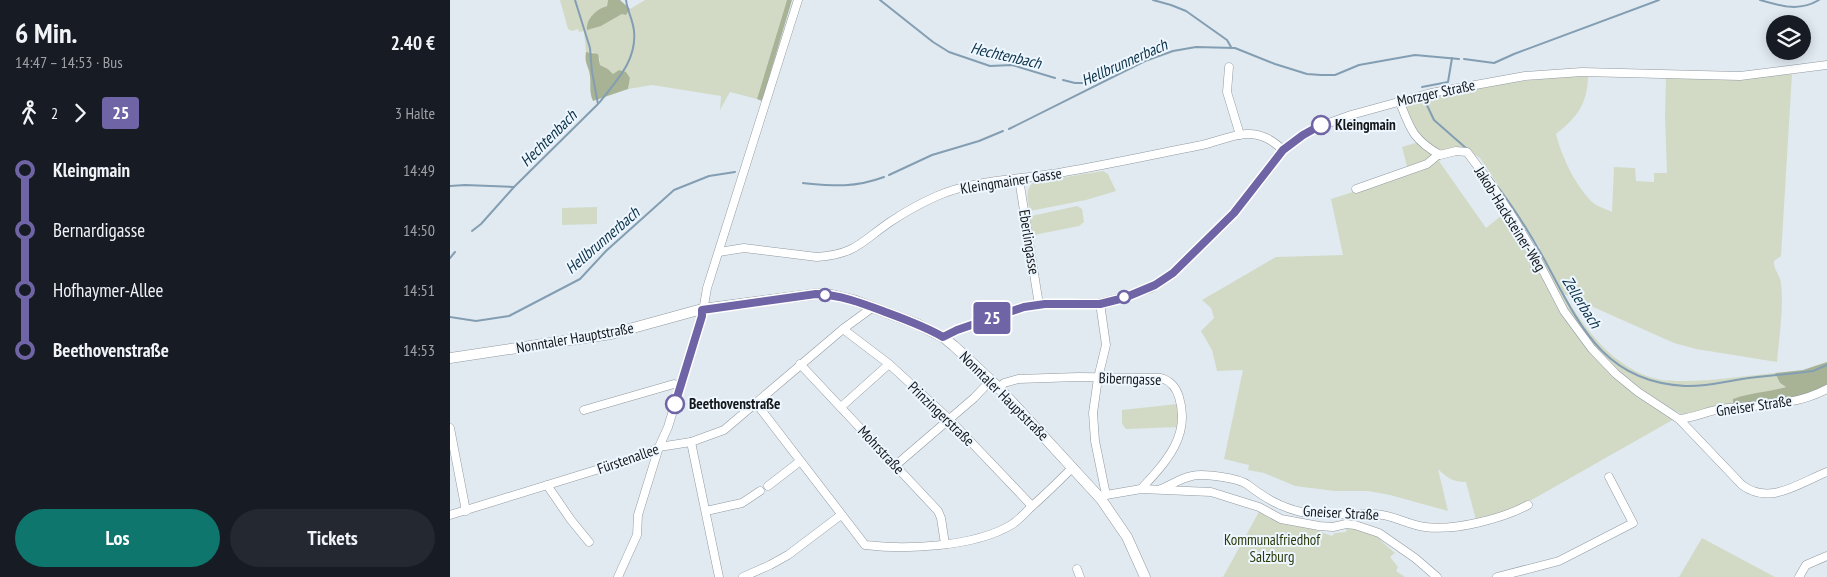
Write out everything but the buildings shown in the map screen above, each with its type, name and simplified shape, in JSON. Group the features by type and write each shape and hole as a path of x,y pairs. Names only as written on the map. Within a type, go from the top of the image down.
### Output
{"main road":[{"name":"Nonntaler Hauptstraße","path":"450,358 611,334 702,310 816,294 832,295 853,300 917,324 943,337 991,380 1073,468 1103,497 1127,537 1145,577"}],"street":[{"path":"618,577 636,535 638,515 658,447 668,427 681,386 719,252 798,0"},
{"name":"Morzger Straße","path":"943,337 953,331 1008,312 1039,305 1100,304 1147,290 1173,273 1234,213 1283,150 1303,135 1321,125 1400,100 1478,84 1555,74 1636,72 1732,76 1776,73 1827,65"},
{"path":"1229,67 1227,92 1240,135"},
{"path":"1356,189 1427,164 1439,154 1414,136 1400,100"},
{"name":"Kleingmainer Gasse","path":"719,252 744,248 817,257 844,253 856,248 890,222 938,195 961,188 1123,161 1246,134 1273,140 1283,150"},
{"name":"Jakob-Hacksteiner-Weg","path":"1439,154 1456,151 1467,152 1515,221 1535,254 1564,311 1583,338 1616,374 1638,392 1680,419"},
{"name":"Eberlingasse","path":"1019,179 1039,305"},
{"path":"1100,304 1106,345 1098,378 1093,413 1103,497"},
{"name":"Fürstenallee","path":"450,514 648,454 658,447 691,442 724,430 800,364 873,307"},
{"name":"Prinzingerstraße","path":"843,329 889,364 949,419 1032,506"},
{"name":"Mohrstraße","path":"800,364 938,511 941,518 944,544"},
{"path":"840,406 889,364"},
{"name":"Biberngasse","path":"999,388 1004,383 1018,379 1078,377 1161,378 1167,380 1174,385 1177,391 1182,410 1181,433 1170,456 1141,489"},
{"path":"896,465 974,398 991,380"},
{"path":"584,410 674,384 681,386"},
{"name":"Gneiser Straße","path":"1680,419 1722,409 1768,406 1814,396 1827,389"},
{"path":"756,403 799,462 865,545 903,547 944,544 968,541 996,532 1010,526 1050,492 1073,468"},
{"path":"1680,419 1712,455 1750,491 1764,495 1778,492 1827,472"},
{"path":"450,428 466,510"},
{"path":"691,442 719,577"},
{"path":"768,486 799,462"},
{"name":"Gneiser Straße","path":"1160,489 1194,475 1218,476 1247,484 1257,494 1279,505 1302,512 1334,516 1387,515 1424,527 1464,527 1528,505"},
{"path":"1497,577 1559,561 1633,522 1609,478"},
{"path":"547,485 589,542"},
{"name":"Gneiser Straße","path":"1103,497 1141,489 1218,494 1259,507 1281,519 1319,526 1333,527 1349,524 1364,527 1379,533 1398,545 1437,577"},
{"path":"706,511 742,503 760,491"},
{"path":"743,577 788,555 840,515"},
{"path":"1799,577 1806,566 1827,556"}],"green space":[{"path":"560,0 608,0 601,26 622,14 628,13 630,9 645,0 787,0 757,99 730,92 720,110 721,96 652,85 628,89 630,78 613,74 600,65 600,59 593,52 586,52 584,31 579,32 578,29 572,31 568,29"},
{"path":"608,0 620,0 630,9 626,15 622,14 601,26 587,30 590,18 600,9 607,6"},
{"path":"787,0 792,0 762,101 757,99"},
{"path":"586,52 598,54 600,65 613,74 619,70 626,72 630,78 628,89 593,101"},
{"path":"1792,74 1781,256 1774,261 1782,292 1777,362 1696,349 1674,343 1564,294 1581,321 1603,346 1628,367 1642,374 1662,380 1688,381 1775,373 1780,383 1786,387 1734,399 1739,406 1686,416 1651,397 1619,372 1579,328 1559,296 1536,250 1540,248 1480,158 1465,149 1443,150 1439,161 1486,228 1507,211 1596,358 1676,418 1519,507 1476,520 1466,482 1450,479 1438,469 1448,511 1368,491 1335,491 1295,486 1264,473 1248,470 1249,465 1224,459 1243,370 1217,371 1212,350 1201,331 1214,318 1211,308 1202,300 1276,257 1343,255 1331,199 1409,174 1402,147 1422,141 1410,122 1406,108 1409,101 1498,84 1588,75 1586,94 1580,109 1570,122 1556,134 1565,161 1579,186 1593,203 1612,212 1614,167 1635,168 1636,181 1654,182 1654,173 1667,173 1666,77 1737,79"},
{"path":"1103,171 1108,174 1116,191 1086,200 1030,211 1028,192 1034,182"},
{"path":"1077,206 1082,209 1084,222 1079,226 1034,235 1030,233 1027,217"},
{"path":"597,207 597,224 562,225 562,208"},
{"path":"1827,362 1827,386 1809,396 1739,406 1733,403 1733,399 1739,397 1786,387 1780,383 1775,373 1803,370"},
{"path":"1177,404 1179,427 1126,429 1122,424 1122,410"},
{"name":"Kommunalfriedhof Salzburg","path":"1260,510 1332,536 1335,533 1346,532 1347,526 1381,538 1380,540 1395,553 1390,557 1398,567 1396,571 1405,577 1223,577"},
{"path":"1702,538 1775,577 1679,577"}],"waterway":[{"name":"Hechtenbach","path":"472,231 598,104 590,48 575,0"},
{"name":"Hechtenbach","path":"599,103 624,70 632,52 634,31 626,0"},
{"name":"Hechtenbach","path":"880,0 933,42 949,52 990,66 1012,65 1055,78"},
{"path":"1153,0 1186,11 1227,40 1231,47"},
{"name":"Hellbrunnerbach","path":"1464,59 1494,63 1659,0"},
{"name":"Hellbrunnerbach","path":"1760,0 1790,7 1804,6 1819,0"},
{"name":"Hellbrunnerbach","path":"1009,129 1145,61 1173,51 1196,47 1235,48 1275,64 1307,74 1321,75 1335,75 1359,65 1415,55 1459,59"},
{"name":"Zellerbach","path":"1422,87 1448,82 1452,58"},
{"name":"Hechtenbach","path":"1063,80 1075,83 1088,83"},
{"name":"Zellerbach","path":"1424,99 1434,120 1467,149"},
{"name":"Hellbrunnerbach","path":"889,175 932,155 979,141 1003,131"},
{"name":"Hellbrunnerbach","path":"450,317 476,321 509,316 580,279 606,251 674,190 709,176 735,172"},
{"name":"Hellbrunnerbach","path":"803,183 854,185 884,177"},
{"name":"Zellerbach","path":"1491,178 1512,206 1531,237 1581,325 1612,360 1632,373 1656,382 1692,386 1813,371 1827,365"},
{"name":"Hechtenbach","path":"450,186 514,187"},
{"name":"Hechtenbach","path":"450,258 455,252"}],"bus line":[{"name":"25","path":"675,404 702,316 702,310 816,294 832,295 853,300 917,324 943,337 946,334 1024,307 1045,304 1100,304 1147,290 1173,273 1234,213 1283,150 1303,135 1321,125"}],"place":[{"name":"Kleingmain","path":"1321,125"},
{"name":"Beethovenstraße","path":"675,404"}]}
